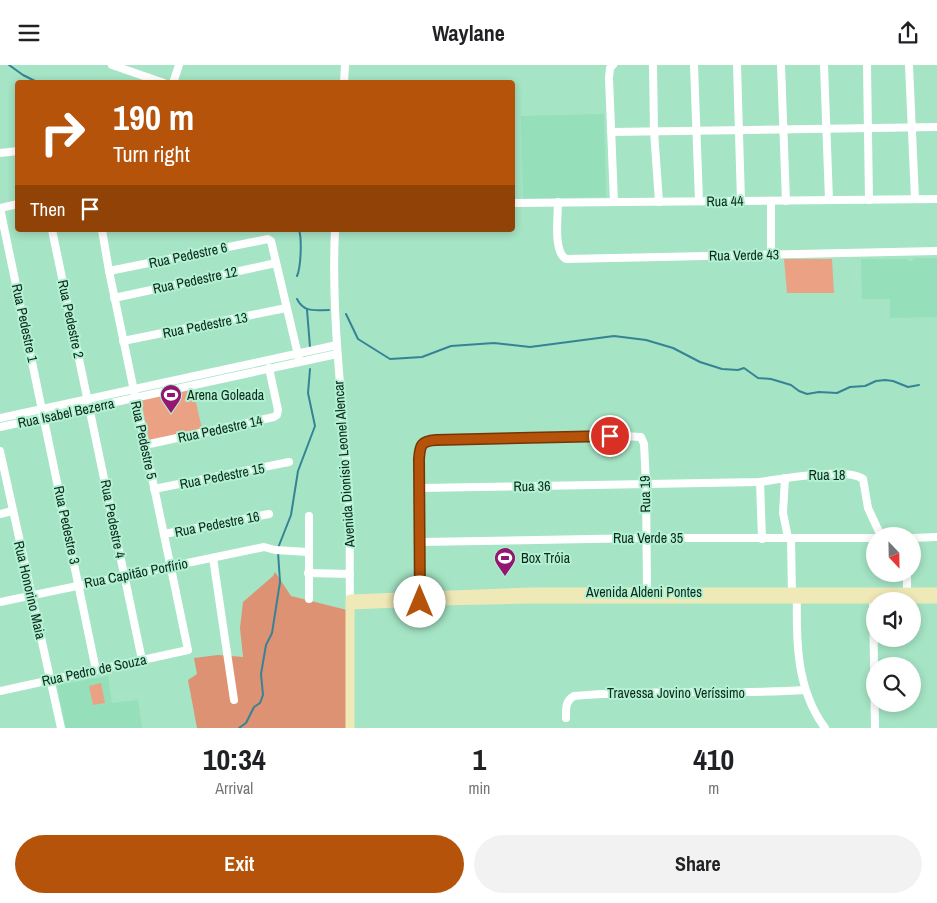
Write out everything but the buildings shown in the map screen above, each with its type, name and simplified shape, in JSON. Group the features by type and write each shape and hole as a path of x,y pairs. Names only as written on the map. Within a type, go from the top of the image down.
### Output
{"main road":[{"name":"Avenida Aldeni Pontes","path":"350,602 530,592 647,591 866,600"},
{"name":"Avenida Aldeni Pontes","path":"921,592 937,592"},
{"name":"Avenida Aldeni Pontes","path":"420,599 794,596 866,593"},
{"name":"Avenida Aldeni Pontes","path":"921,599 937,599"},
{"name":"Avenida Dionísio Leonel Alencar","path":"350,602 350,728"}],"street":[{"path":"112,65 129,68 157,80"},
{"path":"174,80 179,65"},
{"path":"344,80 345,65"},
{"path":"653,65 654,131 659,202"},
{"path":"694,65 699,201"},
{"path":"737,65 741,201"},
{"path":"781,65 786,201"},
{"path":"824,65 829,200"},
{"path":"867,65 869,200"},
{"path":"908,65 915,199"},
{"path":"611,66 614,202"},
{"path":"612,132 937,127"},
{"path":"0,153 15,151"},
{"name":"Rua 44","path":"515,203 937,199"},
{"path":"770,201 771,254"},
{"name":"Rua Verde 43","path":"558,202 558,247 562,257 570,259 937,251"},
{"path":"0,208 15,205"},
{"name":"Rua Pedestre 1","path":"0,208 43,409"},
{"name":"Rua Pedestre 2","path":"52,232 89,403"},
{"name":"Rua Pedestre 5","path":"102,232 114,297 188,651"},
{"name":"Avenida Dionísio Leonel Alencar","path":"336,232 334,288 351,537 350,602"},
{"name":"Rua Pedestre 6","path":"109,271 267,238 271,241 276,263"},
{"path":"276,263 298,358"},
{"name":"Rua Pedestre 12","path":"114,297 276,263"},
{"name":"Rua Pedestre 13","path":"124,341 286,308"},
{"name":"Rua Isabel Bezerra","path":"135,394 337,350"},
{"name":"Rua Isabel Bezerra","path":"0,418 269,369 298,358"},
{"name":"Rua Pedestre 14","path":"146,445 274,417 277,415 278,410 269,369"},
{"name":"Rua Isabel Bezerra","path":"0,427 45,417 89,403"},
{"name":"Rua Pedestre 4","path":"89,403 142,660"},
{"name":"Rua Pedestre 3","path":"43,409 96,670"},
{"name":"Rua 19","path":"419,488 419,459 421,447 426,441 641,437 644,444 646,483 647,591"},
{"name":"Rua Honorino Maia","path":"0,451 61,728"},
{"name":"Rua Pedestre 15","path":"154,489 289,462"},
{"name":"Rua 18","path":"646,483 760,482 809,475 855,475 861,477 864,482 868,507 877,527"},
{"path":"784,478 783,521 790,538 798,663 805,690 825,728"},
{"path":"760,482 762,539"},
{"name":"Rua 36","path":"419,488 646,483"},
{"path":"419,488 421,542 420,599"},
{"path":"0,514 12,511"},
{"name":"Rua Pedestre 16","path":"164,535 269,514"},
{"path":"309,516 309,599"},
{"name":"Rua Verde 35","path":"421,542 645,537 866,538"},
{"path":"921,538 937,537"},
{"name":"Rua Capitão Porfírio","path":"0,602 264,547 276,550 308,552"},
{"path":"213,558 234,700"},
{"path":"308,573 350,574"},
{"path":"907,583 907,592"},
{"path":"874,647 876,728"},
{"name":"Rua Pedro de Souza","path":"0,691 188,651"},
{"name":"Travessa Jovino Veríssimo","path":"566,718 566,704 570,697 574,696 604,693 706,693 805,690"}],"shaded area":[{"path":"604,114 606,197 523,199 521,116"},
{"path":"914,258 937,258 937,317 890,318 890,299 862,299 861,259 907,259 912,261"},
{"path":"784,259 832,259 834,293 787,293"},
{"name":"Arena Goleada","path":"193,389 202,429 149,440 141,400"},
{"path":"275,572 291,596 347,610 347,728 197,728 188,680 197,674 194,658 218,655 243,657 240,628 243,602 273,576"},
{"path":"108,676 112,703 138,700 142,728 66,728 57,685"},
{"path":"101,683 105,703 93,705 89,686"}],"waterway":[{"path":"9,65 33,80"},
{"path":"297,276 301,253 299,232"},
{"path":"297,299 307,309 329,310"},
{"path":"307,310 310,347"},
{"path":"346,314 358,339 390,359 422,357 451,346 494,343 530,347 614,336 646,340 673,348 700,362 722,369 738,370 744,368 758,378 771,379 791,385 807,394 819,392 837,393 850,387 865,386 876,381 885,380 908,387 919,385"},
{"path":"278,548 291,515 298,471 315,426 308,393 310,369"},
{"path":"239,728 246,723 254,707 260,703 263,695 261,674 266,645 272,633 280,582 278,552"}],"place":[{"name":"Arena Goleada","path":"171,414"},
{"name":"Box Tróia","path":"505,577"}],"route":[{"path":"420,602 419,451 423,443 436,440 610,436"}]}
